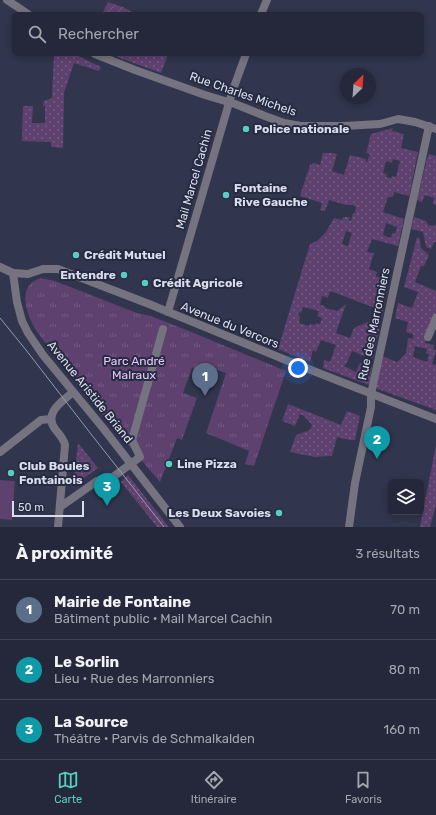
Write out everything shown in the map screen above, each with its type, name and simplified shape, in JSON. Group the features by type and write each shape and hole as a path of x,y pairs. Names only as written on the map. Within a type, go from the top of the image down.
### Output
{"street":[{"path":"6,0 25,12"},
{"path":"262,12 267,0"},
{"name":"Rue Charles Michels","path":"100,56 284,123 301,126 380,124 398,120 415,122 432,127"},
{"name":"Mail Marcel Cachin","path":"168,312 229,103 245,56"},
{"name":"Rue des Marronniers","path":"349,527 355,483 370,407 371,394 432,127"},
{"path":"0,267 13,273"},
{"name":"Avenue du Vercors","path":"13,273 28,274 43,269 58,269 168,312 286,361 436,419"},
{"name":"Avenue Aristide Briand","path":"13,273 17,302 22,321 28,333 180,527"},
{"path":"428,337 436,318"},
{"path":"60,507 97,481 113,477 140,457 132,440 163,329"},
{"path":"58,527 65,443 53,427 51,419 56,408 73,392"},
{"path":"0,452 41,420 51,419"}],"green space":[{"path":"108,2 132,12 103,12"},
{"path":"54,56 78,56 101,67 99,71 74,63 64,93 63,148 51,147 51,142 22,141 23,106 33,106 32,123 45,123 45,106 43,106 44,101 52,98"},
{"path":"117,56 167,56 161,73"},
{"path":"393,128 392,131 404,134 401,148 418,152 409,196 394,192 393,197 388,197 383,212 404,219 398,246 372,239 367,252 374,253 369,269 377,272 376,276 389,281 373,358 352,351 344,366 356,372 360,363 372,367 369,385 323,368 324,360 330,362 336,345 321,340 316,352 313,350 310,362 278,349 310,244 317,241 326,232 334,218 342,220 343,217 350,217 349,220 351,221 353,213 355,213 356,207 353,205 346,205 329,200 325,211 320,210 322,203 300,196 310,165 314,163 320,165 323,153 337,154 332,171 344,175 350,155 366,159 367,162 370,154 366,154 371,134","holes":["393,159 400,161 396,177 386,177 387,174 383,173 386,161 392,163","386,223 397,227 395,234 392,233 391,238 383,235","346,231 352,233 348,246 342,244","330,291 378,309 374,324 368,322 354,328 350,338 336,333 346,304 337,311 325,308 325,306 320,305 322,296 328,298","303,307 319,311 317,316 322,318 320,324 310,324 309,326 299,323 299,312 301,313"]},
{"path":"429,154 436,156 436,205 433,204 434,198 425,195 422,202 417,200"},
{"path":"414,217 426,221 428,225 435,226 436,223 436,242 434,242 431,249 426,247 423,232 411,229"},
{"path":"417,237 420,239 421,248 429,255 424,266 421,266 415,282 436,291 436,315 425,343 434,345 433,349 436,350 432,364 436,365 436,410 375,388 382,356 397,362 406,353 408,338 413,339 413,334 406,332 408,322 395,318 398,303 412,308 418,292 404,287","holes":["415,346 427,349 426,353 429,354 427,362 413,357"]},
{"name":"Parc André Malraux","path":"41,278 55,281 137,313 151,316 286,371 254,466 245,464 249,451 206,433 226,373 208,367 205,373 192,368 183,393 197,398 182,440 177,438 160,482 93,404 37,332 27,310 26,294 28,287 33,282"},
{"path":"288,404 341,425 347,411 360,416 355,440 337,437 332,456 315,457 290,452 296,435 310,430 312,425 304,416 300,414 295,426 282,421"},
{"path":"78,443 98,468 73,486"},
{"path":"436,445 436,505 430,527 420,527 422,515 424,515 424,506"},
{"path":"128,475 169,527 157,527 121,482"},
{"path":"0,480 15,481 12,520 0,519"}],"tram line":[{"path":"0,318 164,527"}],"place":[{"name":"Police nationale","path":"246,129"},
{"name":"Fontaine Rive Gauche","path":"226,195"},
{"name":"Crédit Mutuel","path":"76,255"},
{"name":"Entendre","path":"124,275"},
{"name":"Crédit Agricole","path":"145,283"},
{"name":"Mairie de Fontaine","path":"205,396"},
{"name":"Le Sorlin","path":"377,459"},
{"name":"Line Pizza","path":"169,464"},
{"name":"Club Boules Fontainois","path":"11,473"},
{"name":"La Source","path":"107,506"},
{"name":"Les Deux Savoies","path":"279,513"}]}
